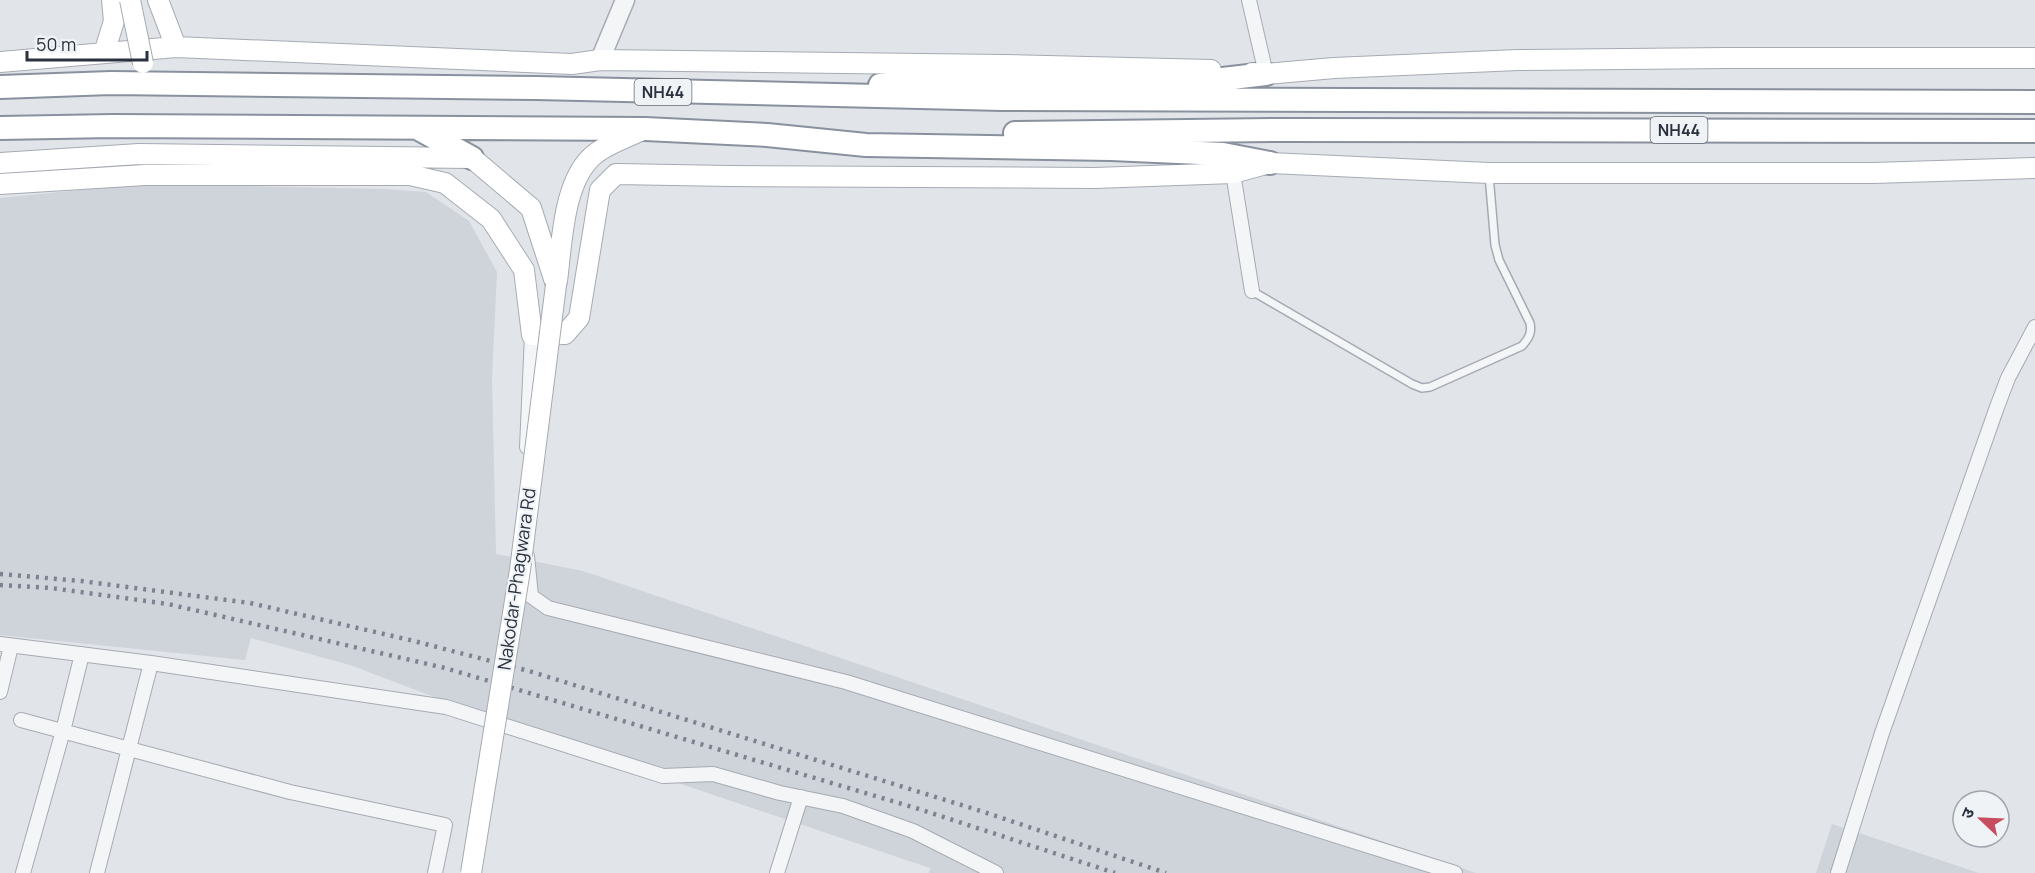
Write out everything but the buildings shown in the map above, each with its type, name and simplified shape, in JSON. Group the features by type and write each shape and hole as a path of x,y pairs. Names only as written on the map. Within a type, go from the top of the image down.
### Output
{"highway":[{"name":"NH44","path":"0,87 111,83 146,74 536,88 1003,99 2035,102"},
{"path":"780,95 915,81 1214,81 1266,75"},
{"name":"NH44","path":"0,128 113,126 645,129 768,135 1323,130 2035,131"},
{"path":"416,127 472,158"},
{"path":"768,135 866,145 1223,154 1270,162"}],"main road":[{"path":"104,53 114,21 112,0"},
{"path":"130,0 146,74"},
{"path":"158,0 176,47"},
{"path":"0,62 176,47 572,64 600,60 1110,67 1206,69 1266,75 1334,68 1518,60 2035,58"},
{"name":"Nakodar-Phagwara Rd","path":"471,873 520,570 556,285 571,189 579,173 595,154 645,129"},
{"path":"0,163 139,154 472,158 531,208 556,285"},
{"path":"0,184 145,175 410,175 445,183 491,219 524,270 532,335 565,334 579,318 600,190 616,174 1095,178 1233,173 1270,162 1489,173 1873,173 2035,168"}],"street":[{"path":"600,60 625,0"},
{"path":"1249,0 1266,75"},
{"path":"1233,173 1252,291"},
{"path":"1838,873 1882,733 1997,407 2013,368 2035,327"},
{"path":"532,335 524,520 531,596 548,608 846,682 1455,873"},
{"path":"0,692 5,645 151,663 446,706 663,776 713,774 843,806 913,831 996,873"},
{"path":"23,873 82,654"},
{"path":"97,873 151,663"},
{"path":"21,720 290,792 445,825 435,873"},
{"path":"777,873 801,797"}],"lane":[{"path":"1252,291 1422,388 1430,387 1522,346 1532,331 1499,260 1489,173"}],"shaded area":[{"path":"141,184 384,189 426,192 469,221 497,272 492,379 496,554 583,571 1476,873 929,873 930,868 524,731 350,665 251,638 245,660 0,635 0,198"},
{"path":"1832,824 1979,873 1816,873"}],"railway":[{"path":"0,574 81,581 250,603 414,641 529,671 984,812 1166,873"},
{"path":"0,585 51,588 168,604 445,668 919,809 1115,873"}]}
